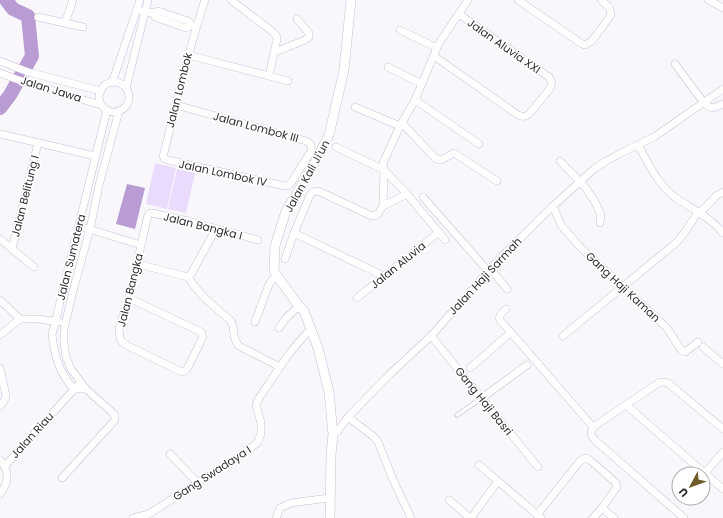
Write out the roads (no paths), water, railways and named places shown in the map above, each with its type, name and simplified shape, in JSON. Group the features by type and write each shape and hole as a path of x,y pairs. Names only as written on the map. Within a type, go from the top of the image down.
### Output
{"street":[{"path":"65,23 73,0"},
{"path":"112,83 140,0"},
{"path":"126,88 149,12 148,0"},
{"name":"Jalan Lombok","path":"164,153 194,26 205,0"},
{"path":"231,0 275,34 277,39 269,76"},
{"name":"Jalan Kali Ji'un","path":"332,434 329,392 318,348 304,311 274,271 275,246 286,211 311,170 329,135 344,70 351,0"},
{"path":"285,259 310,195 316,191 374,216 378,214 383,206 383,163 401,124 415,100 439,43 468,0"},
{"path":"518,0 585,45 592,41 611,15 609,7 601,0"},
{"path":"708,0 723,8"},
{"path":"136,10 149,12 156,17 186,28 194,26"},
{"name":"Jalan Aluvia XXI","path":"435,52 518,115 526,116 533,111 549,90 552,83 549,77 459,14"},
{"path":"38,17 83,27"},
{"path":"275,52 306,40 309,37 309,33 297,19"},
{"path":"400,30 435,52"},
{"path":"188,55 288,81"},
{"name":"Jalan Jawa","path":"0,61 28,72 101,91"},
{"path":"675,64 704,103 711,108 723,104"},
{"path":"6,75 12,66"},
{"path":"388,67 422,84"},
{"name":"Jalan Jawa","path":"6,75 104,108"},
{"path":"112,83 120,84 126,88 129,95 128,104 119,112 111,112 104,108 99,98 105,85 112,83"},
{"name":"Jalan Haji Sarmah","path":"332,434 337,432 348,418 390,374 431,336 489,269 553,206 580,182 606,161 654,138 723,89"},
{"path":"415,100 479,144"},
{"name":"Jalan Lombok III","path":"176,106 309,143 312,147 311,151 288,186"},
{"path":"355,107 401,124 436,159 441,160 454,153 497,181"},
{"name":"Jalan Sumatera","path":"74,389 62,374 57,362 52,335 79,226 104,108"},
{"name":"Jalan Sumatera","path":"62,478 116,418 114,414 86,389 74,372 66,357 64,328 90,229 99,185 119,112"},
{"path":"0,134 95,156"},
{"name":"Jalan Belitung I","path":"12,249 38,143"},
{"path":"638,145 657,179 665,188 676,198 717,225 723,233"},
{"path":"336,147 384,170 407,194 446,240"},
{"name":"Jalan Lombok IV","path":"164,153 164,157 168,160 288,186"},
{"path":"560,162 585,187 595,202 601,215 600,223"},
{"path":"563,336 677,242 699,212 716,196 723,192"},
{"path":"383,206 407,194"},
{"path":"423,197 507,290"},
{"name":"Gang Haji Kaman","path":"553,206 561,225 574,240 667,328 681,350 685,352 701,345 723,364"},
{"name":"Jalan Bangka I","path":"148,215 152,213 188,221 258,240"},
{"name":"Jalan Bangka","path":"130,298 203,334 187,369 184,372 128,346 122,342 119,335 119,328 130,298 148,215"},
{"name":"Jalan Bangka","path":"79,226 141,245"},
{"path":"188,277 190,276 216,228"},
{"name":"Jalan Aluvia","path":"358,298 439,232"},
{"path":"294,233 384,276"},
{"path":"0,239 34,267"},
{"path":"138,264 188,277 214,307 231,321 233,336 239,346 280,367"},
{"path":"255,322 268,287 271,281 277,276"},
{"path":"0,300 20,319"},
{"path":"279,328 287,317 299,306"},
{"path":"506,309 499,316 499,318 510,333 593,427"},
{"path":"0,335 20,319 38,318 66,323"},
{"name":"Gang Swadaya I","path":"133,518 150,516 257,443 261,423 256,406 258,400 301,338 311,329"},
{"path":"470,368 510,333"},
{"name":"Gang Haji Basri","path":"431,336 538,467"},
{"path":"482,398 527,365"},
{"path":"0,368 6,396 0,406"},
{"name":"Jalan Riau","path":"0,494 8,479 2,463 81,382"},
{"path":"684,518 597,442 590,433 593,427 660,382 666,382 723,429"},
{"path":"74,389 86,389"},
{"path":"626,405 697,466"},
{"path":"348,418 374,437 378,442 394,482 412,518"},
{"path":"330,518 330,455 332,434"},
{"path":"711,466 723,452"},
{"path":"170,454 198,482"},
{"path":"479,465 539,516 580,461 588,459 616,485 617,488 593,518"},
{"path":"711,478 723,489"},
{"path":"449,500 471,518 498,481"},
{"path":"276,518 280,508 291,503 329,498"},
{"path":"602,508 614,518"}],"lane":[{"path":"457,416 482,398"}],"waterway":[{"path":"0,108 10,95 32,56 28,16 13,9 6,0"}]}
